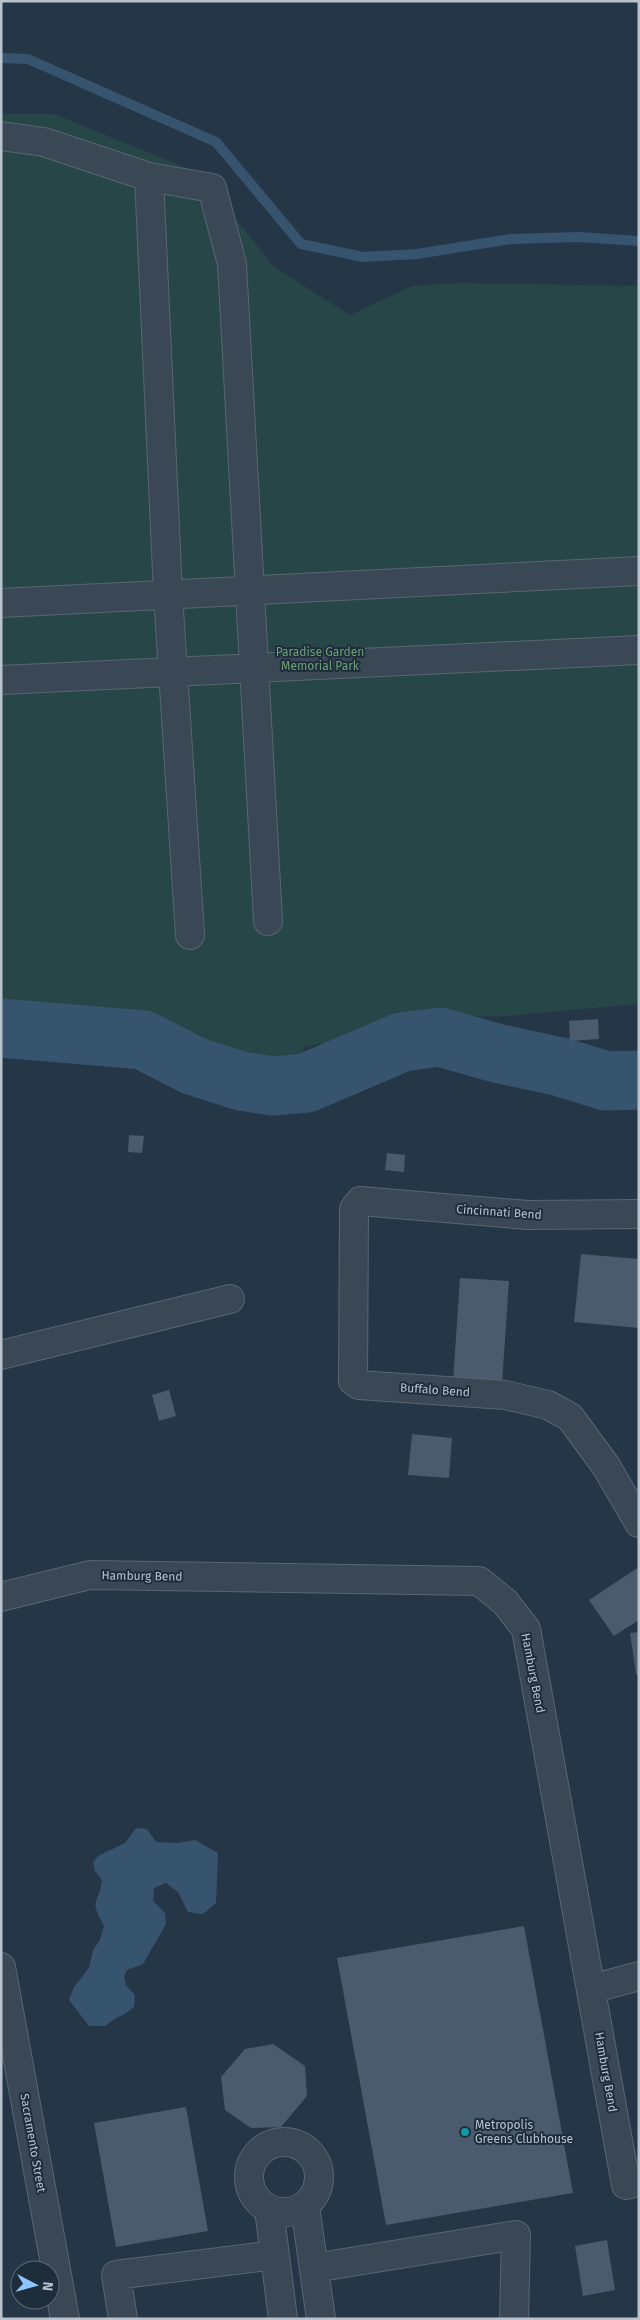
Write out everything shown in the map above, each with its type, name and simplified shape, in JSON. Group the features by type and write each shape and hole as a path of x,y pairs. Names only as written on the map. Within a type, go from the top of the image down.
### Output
{"street":[{"path":"1,136 44,142 149,177 212,188 232,264 268,921"},
{"path":"149,177 168,594 190,935"},
{"path":"1,603 250,589 639,571"},
{"path":"1,680 639,650"},
{"name":"Cincinnati Bend","path":"360,1201 528,1215 639,1214"},
{"name":"Buffalo Bend","path":"360,1201 354,1209 353,1381 355,1384 505,1395 548,1405 570,1416 606,1466 639,1523"},
{"path":"1,1355 230,1299"},
{"name":"Hamburg Bend","path":"1,1597 90,1575 479,1581 505,1602 526,1629 626,2185 639,2182"},
{"name":"Sacramento Street","path":"1,1967 65,2319"},
{"path":"591,1989 639,1976"},
{"path":"280,2141 299,2144 316,2161 319,2173 318,2185 314,2197 305,2206 287,2212 269,2209 259,2202 252,2192 248,2180 249,2168 255,2156 264,2147 280,2141"},
{"path":"305,2206 321,2319"},
{"path":"269,2209 283,2319"},
{"path":"314,2268 516,2235 514,2319"},
{"path":"123,2319 116,2275 274,2255"}],"green space":[{"name":"Paradise Garden Memorial Park","path":"1,114 54,114 199,173 274,267 350,315 412,286 458,283 639,286 639,1004 506,1016 401,1018 341,1040 303,1047 306,1083 273,1086 241,1081 194,1066 143,1040 1,1028"}],"water":[{"path":"136,1828 147,1829 156,1842 177,1843 195,1840 218,1853 216,1903 203,1914 188,1912 178,1892 166,1883 154,1888 153,1901 165,1913 166,1924 143,1964 127,1970 124,1977 126,1985 135,1995 134,2007 105,2026 89,2026 69,2000 74,1987 89,1968 93,1950 100,1940 104,1926 96,1905 102,1880 95,1871 93,1862 98,1856 125,1843"}],"building":[{"path":"598,1019 599,1039 570,1041 569,1021"},
{"path":"129,1135 144,1136 142,1153 128,1152"},
{"path":"387,1153 405,1155 404,1172 385,1170"},
{"path":"581,1254 639,1259 639,1328 574,1322"},
{"path":"460,1278 509,1281 502,1384 453,1381"},
{"path":"169,1390 176,1416 159,1421 152,1395"},
{"path":"412,1434 452,1438 449,1478 408,1475"},
{"path":"639,1567 639,1620 614,1636 589,1600"},
{"path":"639,1632 639,1674 636,1674 630,1633"},
{"name":"Metropolis Greens Clubhouse","path":"524,1926 573,2193 386,2225 337,1958"},
{"path":"273,2044 305,2066 307,2096 281,2127 251,2128 225,2110 221,2077 245,2049"},
{"path":"186,2107 208,2231 116,2247 94,2123"},
{"path":"607,2240 615,2290 583,2296 575,2246"}],"waterway":[{"path":"1,58 28,59 216,142 301,244 363,257 417,254 511,239 579,237 639,241"},
{"path":"1,1028 143,1040 194,1066 241,1081 273,1086 306,1083 402,1042 440,1037 496,1053 561,1067 606,1081 639,1080"}],"place":[{"name":"Metropolis Greens Clubhouse","path":"465,2132"}]}
